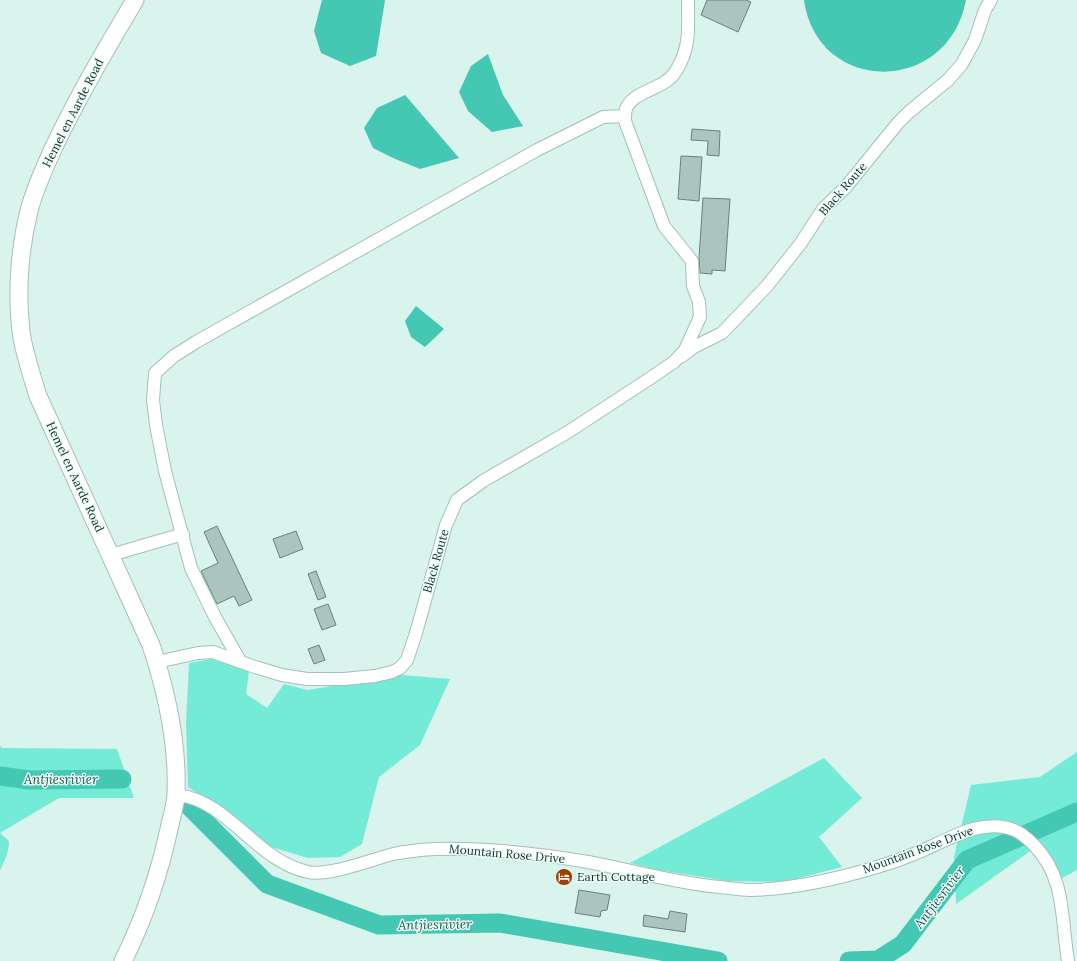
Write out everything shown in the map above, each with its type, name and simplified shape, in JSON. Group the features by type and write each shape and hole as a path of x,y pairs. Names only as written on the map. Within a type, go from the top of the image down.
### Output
{"main road":[{"name":"Hemel en Aarde Road","path":"123,961 141,924 154,887 163,855 176,796 176,762 172,725 157,662 138,613 38,396 28,364 22,337 20,280 24,235 34,193 65,123 135,0"}],"street":[{"path":"240,662 222,631 191,568 165,472 156,425 153,400 155,373 174,356 196,342 537,150 603,117 626,116 626,109 630,102 640,94 665,83 676,72 689,38 688,0"},
{"name":"Black Route","path":"157,662 198,653 213,652 282,675 307,680 375,676 392,672 400,668 407,660 446,525 457,500 483,481 568,432 674,362 694,347 722,333 767,286 801,243 823,209 845,188 898,123 948,80 962,64 975,40 985,10 991,0"},
{"name":"Black Route","path":"626,116 625,121 664,226 692,261 693,286 699,302 700,317 685,350 674,362"},
{"path":"111,556 183,534"},
{"name":"Mountain Rose Drive","path":"176,796 191,797 204,803 234,824 258,846 275,858 292,868 311,873 325,873 397,854 432,849 465,849 530,854 588,862 692,885 749,890 785,887 865,871 893,862 957,834 977,828 999,826 1014,830 1027,837 1044,855 1051,868 1057,881 1062,901 1068,961"}],"shaded area":[{"path":"322,0 385,0 376,56 350,66 321,53 314,31"},
{"path":"804,0 966,0 954,31 935,54 910,67 883,72 856,67 832,54 814,31"},
{"path":"488,54 503,95 523,126 492,132 468,111 459,92 471,66"},
{"path":"405,95 459,158 420,169 373,148 364,128 377,108"},
{"path":"416,306 444,329 425,347 411,337 405,321"},
{"path":"212,659 249,671 246,694 267,708 284,684 307,690 402,675 450,679 420,745 379,777 362,844 340,857 308,858 271,847 232,815 188,787 186,723 189,663"},
{"path":"0,746 2,748 117,749 134,798 59,798 0,833"},
{"path":"1077,752 1077,870 1057,881 1036,847 956,904 954,857 971,785 1040,777"},
{"path":"824,758 862,798 819,837 842,867 784,882 727,881 658,870 630,863"},
{"path":"0,833 9,841 9,845 0,870"}],"building":[{"path":"707,0 746,0 751,2 738,32 701,15"},
{"path":"692,129 720,131 719,156 707,155 708,141 691,140"},
{"path":"681,156 702,157 699,201 678,199"},
{"path":"703,198 730,199 725,271 712,270 712,274 700,273 699,258"},
{"path":"217,526 252,600 239,606 234,596 217,604 201,571 218,563 204,532"},
{"path":"296,531 303,549 280,558 273,539"},
{"path":"316,571 326,597 318,600 308,574"},
{"path":"328,604 336,625 322,630 314,609"},
{"path":"319,645 325,660 314,664 308,649"},
{"path":"579,890 610,895 607,910 601,911 600,917 575,913"},
{"path":"670,911 687,914 685,932 643,926 644,915 668,919"}],"waterway":[{"name":"Antjiesrivier","path":"0,776 29,780 122,779"},
{"name":"Antjiesrivier","path":"189,806 267,884 379,925 500,923 718,961"},
{"name":"Antjiesrivier","path":"849,961 878,960 903,944 967,860 1077,812"}],"place":[{"name":"Earth Cottage","path":"564,877"}]}
